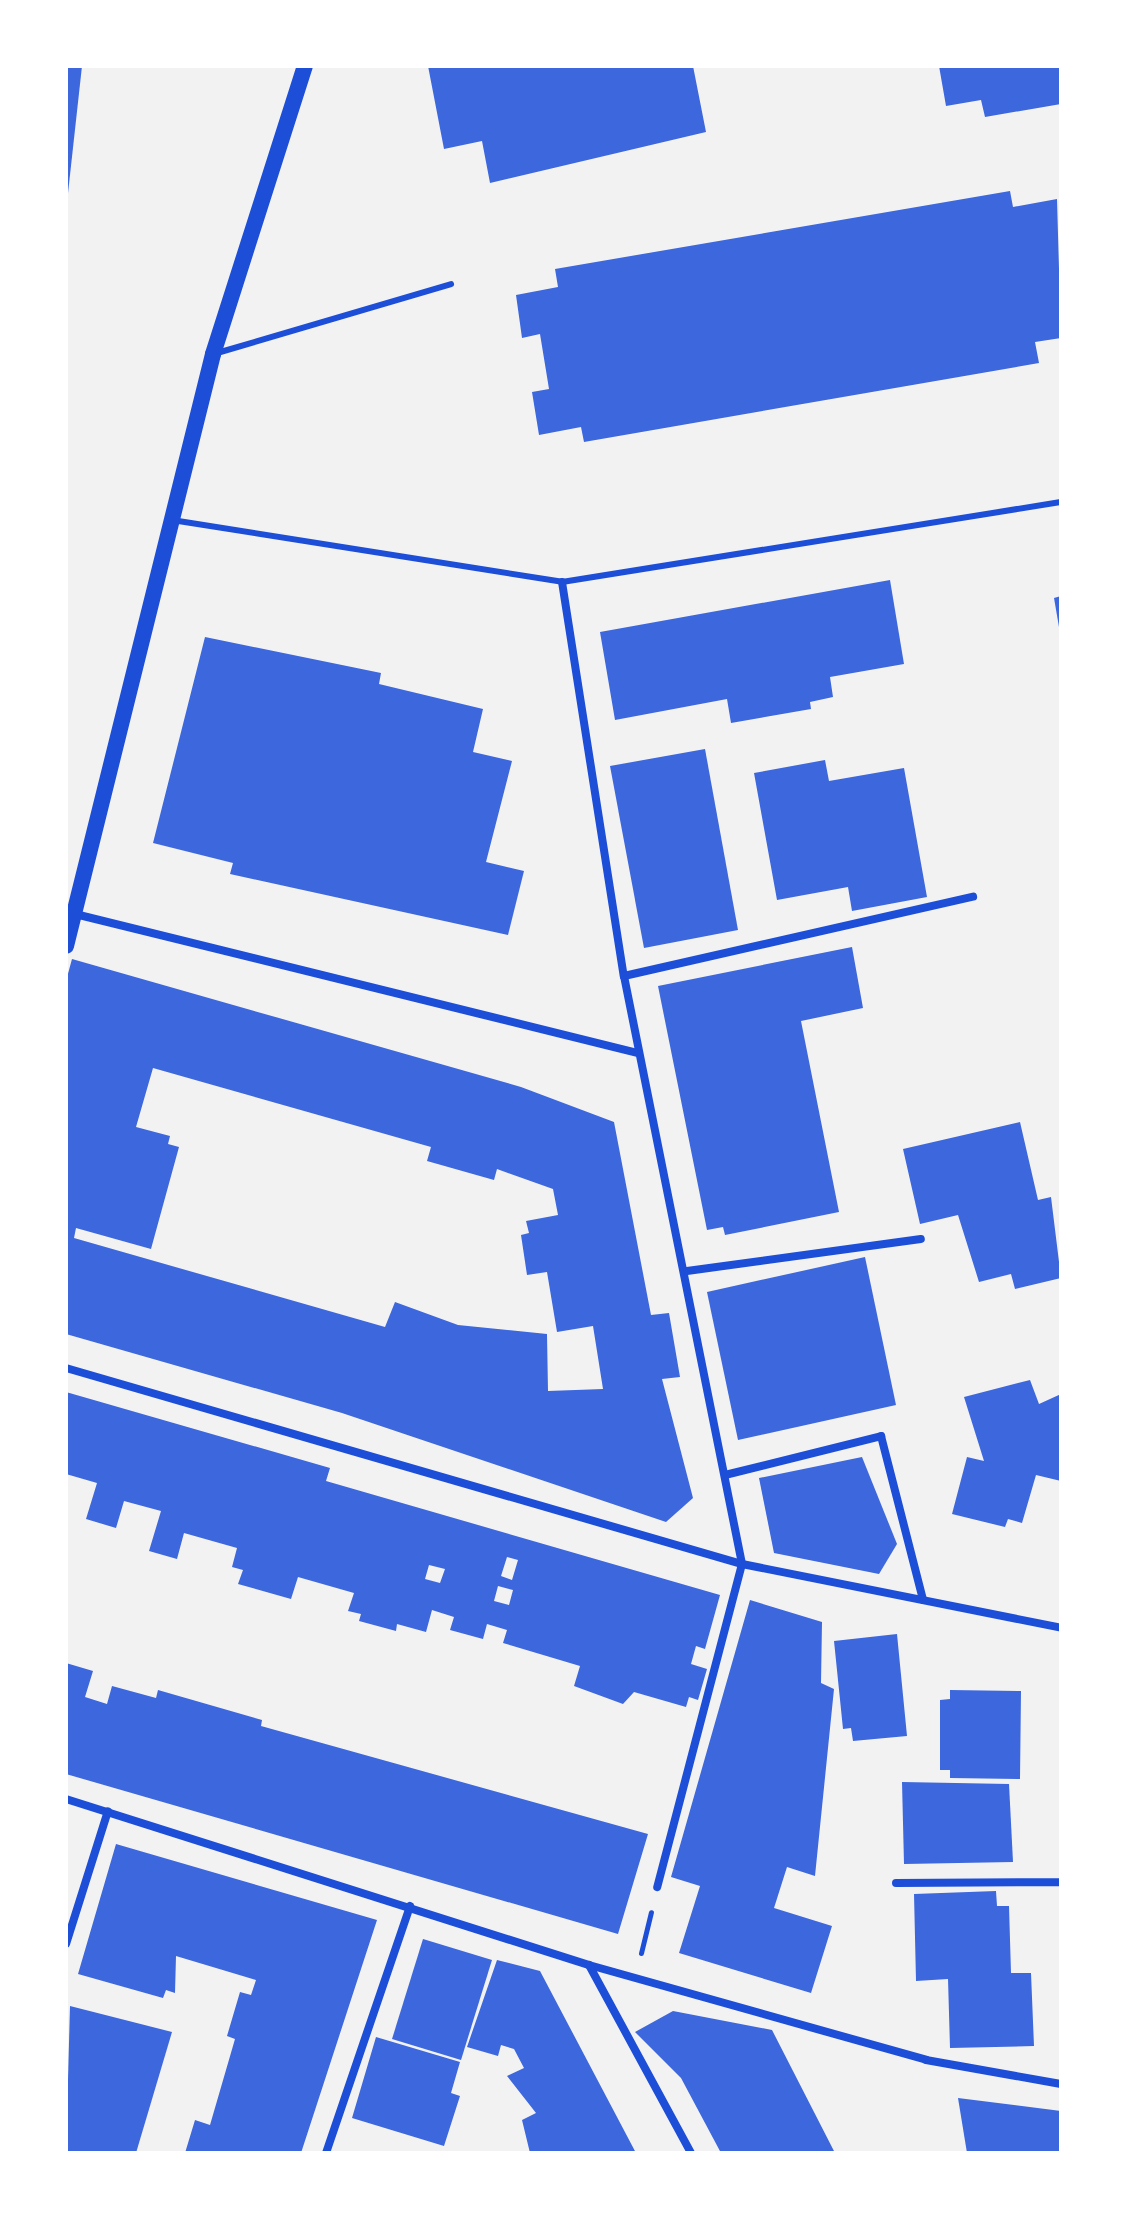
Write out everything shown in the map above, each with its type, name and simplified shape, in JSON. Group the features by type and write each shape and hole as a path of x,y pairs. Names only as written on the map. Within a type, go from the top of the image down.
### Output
{"main road":[{"path":"66,946 213,354 305,66"}],"street":[{"path":"562,582 638,1053 687,1271 742,1564 657,1887"},
{"path":"624,976 973,897"},
{"path":"75,914 638,1053"},
{"path":"687,1271 921,1239"},
{"path":"66,1368 742,1564 1061,1628"},
{"path":"725,1475 881,1436 923,1600"},
{"path":"66,1799 589,1965 926,2060 1061,2084"},
{"path":"66,1944 108,1811"},
{"path":"896,1883 1061,1882"},
{"path":"326,2153 410,1906"},
{"path":"589,1965 691,2153"}],"lane":[{"path":"213,354 451,284"},
{"path":"172,520 562,582 1061,502"}],"path":[{"path":"635,1978 657,1887"}],"building":[{"path":"66,66 82,66 68,193 66,193"},
{"path":"428,66 693,66 706,132 490,183 482,141 444,149"},
{"path":"939,66 1061,66 1061,104 985,117 981,100 946,106"},
{"path":"1010,191 1013,207 1057,199 1061,338 1035,342 1039,363 584,442 581,427 539,435 532,392 549,389 540,334 522,338 516,295 558,287 555,269"},
{"path":"890,580 904,664 830,677 833,697 810,702 811,709 731,723 727,699 615,720 600,632"},
{"path":"1061,596 1061,627 1059,627 1054,598"},
{"path":"205,637 381,673 379,684 483,709 473,752 512,761 486,862 524,871 508,935 230,874 233,863 153,843"},
{"path":"705,749 738,930 644,948 610,766"},
{"path":"825,760 829,781 904,768 927,897 852,911 848,887 777,900 754,773"},
{"path":"852,947 863,1008 801,1021 839,1212 725,1235 723,1227 707,1230 658,986"},
{"path":"72,959 521,1087 614,1122 651,1315 669,1313 680,1377 662,1379 693,1498 666,1522 342,1413 66,1334 66,981","holes":["153,1068 431,1147 427,1161 494,1180 497,1169 553,1189 558,1215 526,1221 529,1233 521,1235 527,1275 547,1272 557,1332 593,1326 603,1389 548,1391 547,1334 458,1325 395,1302 385,1327 74,1238 76,1228 151,1249 179,1147 168,1144 170,1136 136,1127"]},
{"path":"1020,1122 1038,1200 1051,1197 1061,1278 1015,1289 1011,1274 979,1282 958,1215 920,1224 903,1149"},
{"path":"865,1257 896,1405 738,1440 707,1292"},
{"path":"1030,1380 1039,1404 1061,1394 1061,1481 1036,1475 1022,1523 1008,1519 1005,1527 952,1514 967,1457 984,1461 964,1397"},
{"path":"66,1392 330,1468 326,1481 720,1595 705,1649 696,1646 691,1664 707,1669 698,1700 689,1697 686,1707 634,1692 623,1704 574,1686 580,1666 503,1643 507,1630 487,1624 483,1639 450,1630 454,1617 432,1610 426,1632 397,1624 396,1631 359,1621 361,1614 348,1611 354,1593 298,1577 291,1599 238,1584 243,1570 232,1567 237,1548 184,1533 177,1559 149,1551 161,1511 124,1501 116,1528 86,1519 97,1483 66,1474","holes":["507,1557 518,1560 512,1580 501,1576","429,1565 445,1569 440,1583 425,1579","498,1586 513,1590 509,1605 494,1601"]},
{"path":"862,1457 897,1544 879,1574 774,1553 759,1478"},
{"path":"750,1600 822,1622 821,1683 834,1689 815,1876 787,1867 774,1908 832,1926 811,1993 679,1953 700,1886 671,1877"},
{"path":"897,1634 907,1736 853,1741 851,1728 843,1729 834,1641"},
{"path":"66,1663 93,1671 85,1697 107,1704 112,1686 156,1698 158,1690 262,1720 261,1726 648,1834 618,1934 66,1774"},
{"path":"950,1690 1021,1691 1020,1779 950,1778 950,1770 940,1770 940,1700 950,1699"},
{"path":"902,1782 1009,1784 1013,1862 904,1864"},
{"path":"116,1844 377,1920 301,2153 185,2153 195,2120 210,2125 235,2039 227,2036 240,1992 251,1995 256,1980 176,1956 175,1993 166,1990 163,1998 78,1974"},
{"path":"996,1891 997,1906 1009,1906 1011,1973 1031,1973 1034,2046 950,2048 948,1979 916,1981 914,1894"},
{"path":"423,1939 492,1960 461,2060 392,2039"},
{"path":"497,1960 540,1971 636,2153 530,2153 522,2120 536,2113 507,2076 524,2068 514,2049 501,2045 498,2056 467,2047"},
{"path":"70,2006 172,2032 136,2153 66,2153"},
{"path":"673,2011 772,2030 835,2153 721,2153 681,2078 635,2032"},
{"path":"376,2037 460,2062 451,2093 460,2096 444,2146 352,2118"},
{"path":"958,2098 1061,2111 1061,2153 967,2153"}]}
